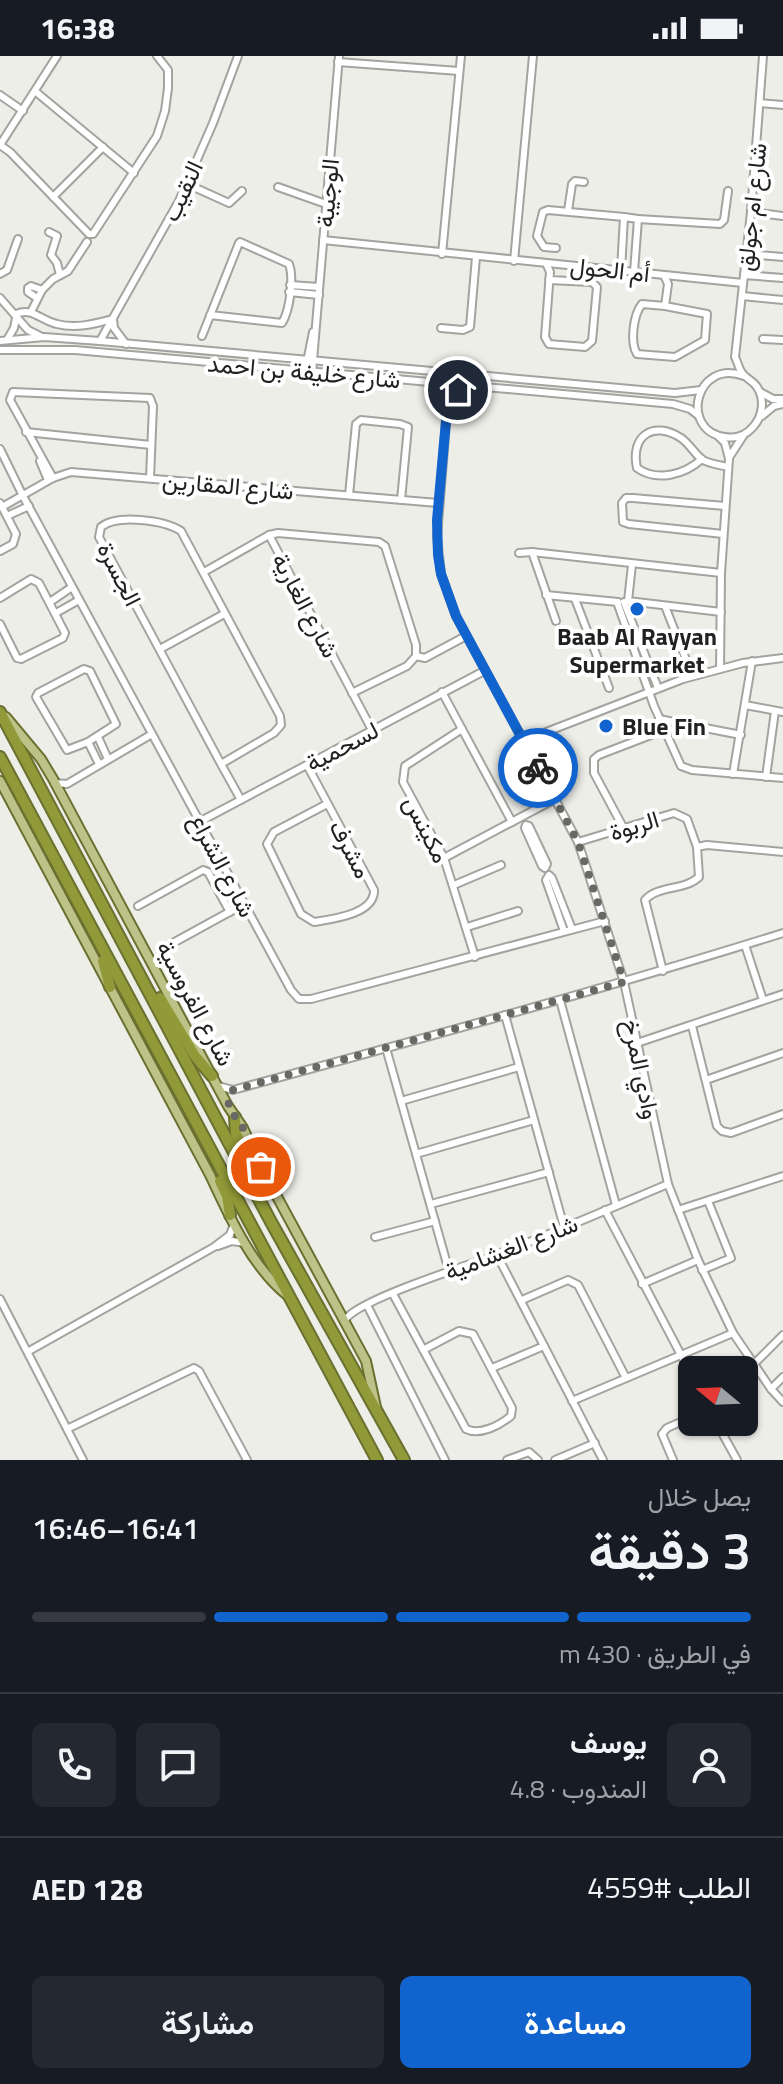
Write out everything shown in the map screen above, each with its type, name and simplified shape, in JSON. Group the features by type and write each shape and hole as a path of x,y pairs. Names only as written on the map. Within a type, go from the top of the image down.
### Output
{"highway":[{"name":"شارع الفروسية","path":"0,711 267,1212 404,1460"},
{"path":"0,757 377,1460"},
{"path":"56,857 63,881 103,960 110,987"},
{"path":"138,971 153,987 195,1056 215,1081"},
{"path":"177,1088 188,1119 225,1190 232,1218"},
{"path":"235,1117 236,1134 267,1212"}],"main road":[{"name":"شارع الفروسية","path":"0,711 41,759 55,783 345,1320 366,1361 377,1411"},
{"path":"0,781 246,1243 263,1272 290,1298"}],"street":[{"path":"57,56 0,145 89,234 93,234 157,136 165,111 168,70 157,56"},
{"name":"النقيب","path":"100,341 187,184 238,56"},
{"path":"442,254 461,56"},
{"path":"514,261 533,56"},
{"name":"شارع ام جولق","path":"735,357 751,212 763,56"},
{"path":"339,59 459,71"},
{"name":"الوجيبة","path":"309,372 339,59"},
{"path":"36,92 134,173"},
{"path":"0,95 23,111"},
{"path":"760,103 783,105"},
{"path":"53,197 103,147"},
{"path":"568,211 572,184 575,181 584,182"},
{"path":"187,184 229,203 242,191"},
{"path":"278,187 326,204"},
{"path":"556,248 544,247 537,236 543,212 548,210 720,224 724,220 728,191"},
{"path":"751,212 783,216"},
{"path":"621,270 624,217"},
{"path":"634,272 638,219"},
{"path":"49,232 57,238 51,255 60,275"},
{"path":"0,274 7,270 18,239"},
{"name":"أم الحول","path":"323,240 664,275 783,278"},
{"path":"31,312 42,290 68,271 87,242"},
{"path":"202,336 210,315 240,242 289,264 286,318 282,323 210,315"},
{"path":"746,254 783,257"},
{"path":"441,328 463,330 470,327 476,257"},
{"path":"546,263 549,280 546,341 561,345 589,345 592,341 597,287 592,282 549,280"},
{"path":"664,275 668,284 665,306"},
{"path":"37,298 28,292 28,288 31,286 42,290"},
{"path":"289,289 319,291"},
{"path":"742,296 783,300"},
{"path":"0,298 28,330 44,337"},
{"path":"642,304 665,306 707,314 705,340 675,357 637,354 634,348 639,307 642,304"},
{"path":"16,314 31,312 50,322 74,327 113,319 114,328 126,344"},
{"path":"3,340 14,328 16,314"},
{"name":"شارع خليفة بن احمد","path":"3,340 44,337 100,341 675,393 701,390"},
{"path":"763,339 783,340"},
{"name":"شارع خليفة بن احمد","path":"0,350 75,350 673,404 690,409 699,416"},
{"path":"720,669 721,573 728,463 725,443 705,426 699,416 698,400 701,390 723,373 735,357 744,376 759,392 783,402"},
{"path":"723,373 744,376"},
{"path":"430,382 440,391 447,410"},
{"path":"447,410 458,390 473,386"},
{"path":"50,479 10,400 11,394 16,391 143,397 152,401 148,478"},
{"path":"759,392 762,408 759,418"},
{"path":"728,463 745,434 759,418 783,402"},
{"name":"وادي المرخ","path":"447,410 438,503 441,574 466,636 578,842 624,982 668,1184 702,1270 733,1333 749,1356"},
{"path":"349,495 356,424 361,420 408,427 401,500"},
{"path":"26,432 151,445"},
{"path":"702,459 682,473 646,475 637,468 637,444 640,437 647,433 673,433 702,459 728,463"},
{"path":"718,436 734,438 745,434"},
{"name":"شارع الشراع","path":"0,449 199,822 291,990 299,999 311,999 605,921"},
{"name":"شارع المقارين","path":"1,505 50,479 71,472 438,503"},
{"path":"723,534 629,524 623,522 622,503 626,498 633,498 725,506"},
{"path":"0,551 13,544 16,534 1,505"},
{"path":"7,516 29,506"},
{"name":"الجسرة","path":"221,764 274,733 281,725 280,716 181,531 162,522 109,521 101,527 99,537 221,764 241,800"},
{"name":"شارع الغارية","path":"372,730 269,535 278,533 379,542 385,546 416,645 416,656"},
{"path":"204,572 269,535"},
{"path":"532,552 556,621"},
{"path":"519,553 721,573"},
{"path":"632,565 623,602 655,690 659,719 681,766 783,778"},
{"path":"0,598 31,579 39,583 64,628 63,638 21,659 17,658 0,624"},
{"path":"50,602 72,587"},
{"path":"546,595 721,612"},
{"path":"575,599 609,688"},
{"path":"56,613 79,600"},
{"path":"665,606 687,662"},
{"path":"160,649 224,614"},
{"path":"352,693 407,666 416,656 425,658 466,636"},
{"path":"523,741 655,690 720,669 783,658"},
{"path":"733,774 752,661"},
{"path":"84,669 88,670 116,720 113,727 88,742 71,750 65,748 38,702 38,693 84,669"},
{"name":"لسحمية","path":"199,822 484,671"},
{"path":"442,692 512,822"},
{"path":"745,705 779,711 766,777"},
{"path":"659,719 741,735"},
{"name":"مكينس","path":"462,729 405,766 403,782 444,858 475,957"},
{"path":"623,827 594,773 594,759 664,730"},
{"path":"55,783 67,784 152,734"},
{"path":"98,737 108,759"},
{"path":"88,742 99,764"},
{"name":"مشرف","path":"307,765 374,890 373,902 365,909 314,922 301,914 267,844 274,832 327,804"},
{"path":"63,799 67,784"},
{"path":"444,858 555,799"},
{"name":"الربوة","path":"578,842 674,813 687,819 697,847"},
{"path":"521,817 539,854"},
{"path":"663,971 645,900 657,892 693,883 699,877 697,847 707,845 783,852"},
{"path":"454,885 501,865"},
{"path":"138,906 203,870 208,872 230,912"},
{"path":"554,892 568,930"},
{"path":"162,949 244,904"},
{"path":"467,927 518,911"},
{"path":"215,1081 233,1090 663,971 783,933"},
{"path":"745,945 763,1000"},
{"path":"637,1043 783,994"},
{"path":"560,1000 616,1205"},
{"path":"505,1015 564,1227"},
{"path":"692,1026 717,1126 722,1131 731,1133 783,1114"},
{"path":"386,1048 449,1271"},
{"path":"706,1080 783,1053"},
{"path":"401,1101 519,1067"},
{"path":"228,1106 233,1090"},
{"path":"416,1154 534,1120"},
{"path":"431,1204 549,1172"},
{"path":"678,1210 783,1176"},
{"name":"شارع الغشامية","path":"339,1309 354,1310 668,1184"},
{"path":"702,1270 731,1258 708,1201"},
{"path":"605,1210 681,1355"},
{"path":"29,1351 214,1247 230,1235 232,1218"},
{"path":"375,1237 435,1221"},
{"path":"214,1247 232,1241 246,1243"},
{"path":"497,1255 603,1460"},
{"path":"642,1284 698,1260"},
{"path":"522,1300 568,1280 574,1282 626,1378"},
{"path":"393,1294 423,1350 466,1429 473,1432 509,1419 513,1412 473,1334 464,1330 423,1350"},
{"path":"0,1299 83,1460"},
{"path":"367,1305 445,1460"},
{"name":"شارع الغشامية","path":"345,1320 354,1310"},
{"path":"572,1401 733,1333"},
{"path":"758,1360 783,1335"},
{"path":"492,1368 544,1346"},
{"path":"69,1428 194,1368 199,1371 247,1460"},
{"name":"وادي المرخ","path":"758,1370 783,1402"},
{"path":"771,1389 783,1377"},
{"path":"673,1460 662,1434 678,1423"},
{"path":"724,1436 737,1460"},
{"path":"555,1460 595,1443"},
{"path":"507,1460 529,1452 538,1460"}],"way so far":[{"path":"261,1167 243,1128 228,1106 233,1090 624,982 578,842 538,768"}],"place":[{"name":"Baab Al Rayyan Supermarket","path":"637,609"},
{"name":"Blue Fin","path":"606,726"}],"route":[{"path":"458,390 447,410 438,503 441,574 456,616 538,768"}]}
